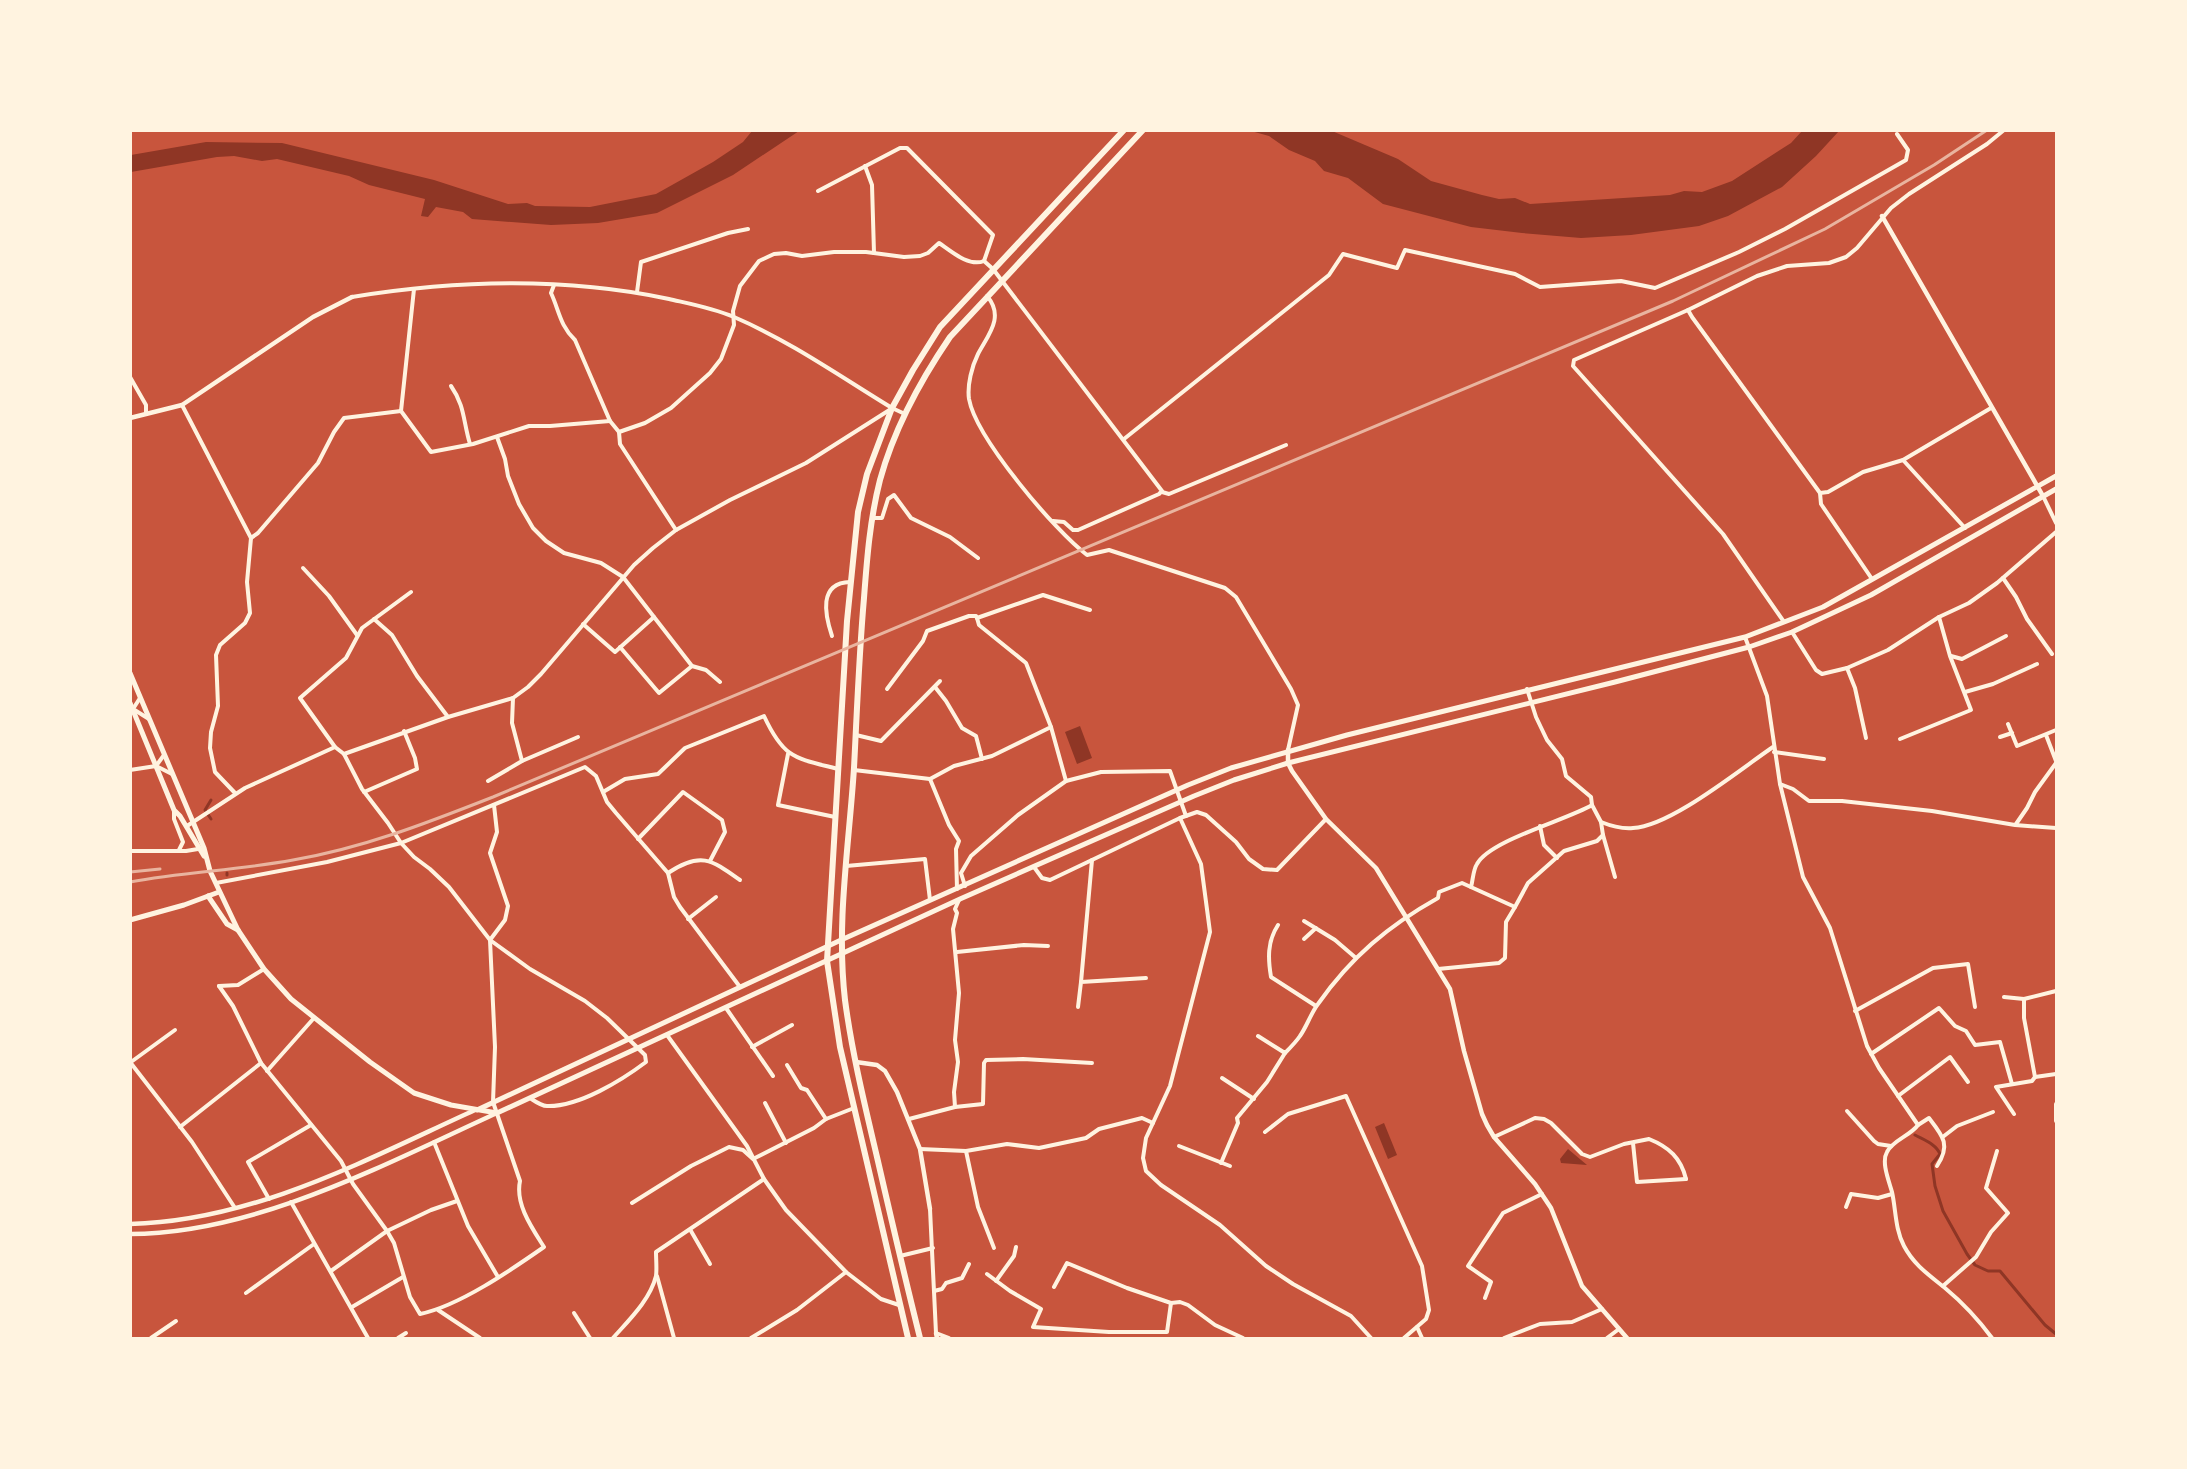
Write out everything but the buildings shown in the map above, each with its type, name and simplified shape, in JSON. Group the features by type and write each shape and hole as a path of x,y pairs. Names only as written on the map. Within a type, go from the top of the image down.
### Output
{"main road":[{"path":"908,1338 840,1047 827,961 847,621 858,512 878,442 892,408 913,369 940,327 1124,130"},
{"path":"920,1338 856,1062 845,1002 841,955 845,866 854,770 871,518 880,479 892,443 939,354 961,324 1143,130"},
{"path":"475,1110 841,940 1188,785 1231,768 1288,750 1527,689 1745,637 1823,607 2056,476"},
{"path":"130,673 204,848 205,857 219,892 238,930 264,969 291,999 394,1081 433,1101 496,1113 960,899 1234,780 1288,763 1749,647 1792,632 1871,595 2056,489"},
{"path":"131,707 174,810 187,826 198,849 205,857"},
{"path":"130,920 219,892"},
{"path":"208,896 227,924 238,930"}],"street":[{"path":"1784,622 1723,534 1573,366 1574,360 1688,310 1757,276 1787,266 1829,263 1846,257 1857,248 1882,216 1909,194 1987,144 2004,130"},
{"path":"1124,439 1315,287 1329,275 1343,254 1397,268 1405,250 1515,274 1540,288 1621,282 1655,288 1777,234 1906,160 1908,150 1897,134"},
{"path":"619,432 645,423 671,408 710,373 721,359 734,325 733,311 740,286 759,261 774,254 786,253 802,256 834,252 920,256 928,253 939,243 962,259 978,264 984,261 993,235 907,148 900,148 818,191"},
{"path":"865,166 872,185 874,253"},
{"path":"1882,216 2038,486 2056,523"},
{"path":"637,292 641,262 728,233 748,229"},
{"path":"984,261 993,269 1124,439 1161,492"},
{"path":"1306,281 1315,287"},
{"path":"130,418 182,405 313,317 352,297 414,289 518,282 637,292 709,308 734,317 775,337 892,408 906,414"},
{"path":"554,285 551,293 557,306 557,312 567,333 575,340 610,421 619,432 620,444 676,530"},
{"path":"414,289 401,411 431,452 470,444 529,426 610,421"},
{"path":"987,296 993,306 993,330 977,356 972,372 969,397 972,410 990,442 1020,484 1087,555 1108,550 1225,588 1236,597 1291,688 1298,705 1288,750 1288,763 1326,819 1376,868 1450,989 1482,1114 1494,1137 1542,1194 1559,1225 1578,1279 1628,1338"},
{"path":"1688,310 1820,493 1821,504 1873,580"},
{"path":"130,377 146,405 146,414"},
{"path":"451,386 460,399 464,427 470,444"},
{"path":"182,405 251,538 246,582 250,613 245,623 220,645 216,655 218,706 211,732 210,748 215,772 235,794"},
{"path":"344,754 448,717 513,698 541,674 623,577 676,530 739,495 806,463 892,408"},
{"path":"1820,493 1828,492 1863,472 1903,460 1991,408"},
{"path":"251,538 258,533 312,470 344,418 401,411"},
{"path":"497,436 508,476 519,504 533,528 546,541 564,553 601,563 623,577 692,666 706,670 720,682"},
{"path":"1053,521 1064,522 1073,530 1078,530 1161,492 1169,494 1286,445"},
{"path":"1903,460 1965,528"},
{"path":"871,518 882,518 888,499 894,495 911,518 950,537 978,558"},
{"path":"1792,632 1816,670 1822,674 1847,668 1888,650 1939,617 1969,603 2003,578 2056,532"},
{"path":"303,568 358,635"},
{"path":"2003,578 2027,619 2052,654"},
{"path":"832,636 825,614 828,594 839,582 850,582"},
{"path":"411,592 362,628 346,658 300,698 335,747 344,754 364,792 400,843 449,887 489,940 530,969 585,1001 645,1054 646,1062 627,1076 597,1092 568,1103 546,1106 530,1098"},
{"path":"887,689 923,641 927,631 969,616 977,618 1043,595 1090,610"},
{"path":"583,624 615,652 654,617"},
{"path":"1900,739 1971,710 1950,656 1939,617"},
{"path":"977,618 979,625 1026,663 1051,727 1066,781"},
{"path":"374,619 392,635 417,676 448,717"},
{"path":"1950,656 1962,659 2006,636"},
{"path":"1745,637 1767,696 1780,784 1803,877 1830,928 1867,1046 1918,1125"},
{"path":"620,647 658,693 692,666"},
{"path":"1965,692 1993,684 2037,664"},
{"path":"1847,668 1855,688 1866,738"},
{"path":"856,735 881,741 940,681"},
{"path":"934,687 946,701 962,729 976,736 982,759"},
{"path":"1527,689 1547,740 1562,759 1566,776 1591,797 1592,805 1601,822 1615,877"},
{"path":"141,698 131,707 150,720"},
{"path":"513,698 512,723 522,761"},
{"path":"603,792 625,778 658,774 685,748 764,716 770,729 788,754 798,759 838,769"},
{"path":"2008,724 2017,746 2056,730"},
{"path":"854,770 930,778 954,766 992,756 1051,727"},
{"path":"364,792 417,769 404,732"},
{"path":"2000,737 2012,734"},
{"path":"2015,825 2056,762 2046,735"},
{"path":"488,781 522,761 578,737"},
{"path":"187,826 235,794 335,747"},
{"path":"1601,822 1616,827 1634,828 1675,815 1773,747"},
{"path":"1774,752 1824,759"},
{"path":"156,766 165,754"},
{"path":"788,754 778,805 835,817"},
{"path":"130,770 156,766 174,775"},
{"path":"215,883 327,862 400,843 585,767 596,776 616,813 669,873 674,897 740,988"},
{"path":"964,886 961,873 971,856 1018,815 1066,781 1086,775 1115,772 1170,771 1186,814"},
{"path":"930,778 949,825 959,841 956,849 957,889"},
{"path":"1780,784 1793,789 1809,801 1842,801 1932,811 2015,825 2056,828"},
{"path":"638,839 683,792 722,820 725,832 710,861"},
{"path":"264,969 238,985 219,986 232,1006 261,1064 346,1169 350,1179 387,1231 394,1243 410,1297 420,1314 438,1310 498,1277 544,1247 530,1225 517,1193 520,1181 493,1102 495,1047 489,940 504,920 508,906 490,853 497,832 494,805"},
{"path":"1471,887 1477,863 1496,847 1592,805"},
{"path":"174,810 174,819 183,842 179,850"},
{"path":"1034,867 1042,878 1050,880 1186,814 1197,812 1206,815 1236,842 1249,859 1263,868 1277,870 1326,819"},
{"path":"1180,818 1201,864 1210,932 1170,1086 1146,1138 1143,1158 1146,1171 1161,1185 1220,1225 1266,1266 1293,1284 1351,1316 1371,1338"},
{"path":"1540,826 1544,845 1557,858"},
{"path":"1438,969 1499,963 1505,958 1506,922 1528,883 1564,851 1597,841 1604,835"},
{"path":"130,851 198,849"},
{"path":"845,866 925,859 930,900"},
{"path":"1078,1007 1092,860"},
{"path":"669,873 691,861 710,861 740,880"},
{"path":"1221,1163 1238,1123 1237,1118 1254,1099 1285,1053 1300,1036 1316,1006 1341,973 1370,943 1406,916 1438,898 1438,892 1462,884 1515,906"},
{"path":"688,919 716,897"},
{"path":"955,1107 954,1092 958,1062 955,1040 959,993 957,952 953,929 957,913 955,909 960,899"},
{"path":"1304,921 1356,958"},
{"path":"1278,925 1271,936 1268,960 1271,977 1316,1006"},
{"path":"1304,939 1316,928"},
{"path":"957,952 1024,945 1048,946"},
{"path":"1856,1011 1934,968 1968,964 1975,1007"},
{"path":"1081,982 1146,978"},
{"path":"2004,997 2024,999 2056,991"},
{"path":"2024,999 2024,1018 2035,1077"},
{"path":"726,1008 773,1076"},
{"path":"1871,1054 1939,1008 1955,1026 1966,1031 1975,1045 2000,1042 2012,1084"},
{"path":"267,1071 314,1018"},
{"path":"752,1047 792,1025"},
{"path":"175,1030 131,1062 180,1127 235,1208"},
{"path":"667,1035 747,1146 764,1179 786,1210 846,1272 881,1299 900,1306"},
{"path":"1258,1036 1285,1053"},
{"path":"1898,1096 1950,1057 1968,1082"},
{"path":"909,1119 955,1107 983,1104 986,1060 1023,1059 1092,1063"},
{"path":"856,1062 877,1065 885,1071 909,1119 920,1149 930,1209 936,1336 949,1338"},
{"path":"180,1127 261,1064"},
{"path":"787,1065 801,1088 807,1090 826,1119"},
{"path":"2013,1114 1996,1088 2032,1081 2035,1077 2056,1074"},
{"path":"1222,1078 1254,1099"},
{"path":"1265,1132 1288,1114 1346,1096 1422,1266 1429,1310 1426,1318 1404,1338"},
{"path":"765,1103 786,1143"},
{"path":"2056,1104 2056,1121"},
{"path":"753,1159 814,1128 826,1119 854,1108"},
{"path":"130,1224 148,1224 235,1208 269,1199 346,1169 475,1110"},
{"path":"1847,1110 1874,1141 1892,1146"},
{"path":"1944,1136 1957,1126 1993,1112"},
{"path":"130,1234 184,1229 260,1213 350,1179 496,1113"},
{"path":"920,1149 966,1151 1007,1144 1039,1148 1086,1138 1099,1129 1142,1118 1153,1124"},
{"path":"1494,1137 1536,1118 1551,1123 1582,1154 1590,1156 1634,1143 1649,1139 1670,1150 1683,1168 1687,1180 1637,1182 1634,1143"},
{"path":"1937,1166 1945,1155 1944,1136 1929,1118 1892,1146 1885,1158 1897,1230 1917,1266 1978,1318 1992,1338"},
{"path":"269,1199 248,1162 311,1125"},
{"path":"434,1142 468,1226 498,1277"},
{"path":"1179,1146 1230,1166"},
{"path":"632,1203 691,1166 729,1147 743,1150 753,1159"},
{"path":"966,1151 978,1207 994,1248"},
{"path":"1943,1286 1976,1257 1991,1232 2008,1213 1986,1188 1996,1151"},
{"path":"674,1338 656,1274 656,1252 691,1231 764,1179"},
{"path":"1485,1298 1491,1282 1468,1266 1503,1213 1542,1194"},
{"path":"1846,1207 1851,1194 1878,1198 1892,1194"},
{"path":"331,1271 387,1231 431,1210 457,1201"},
{"path":"291,1202 368,1338"},
{"path":"691,1231 710,1264"},
{"path":"246,1293 314,1244"},
{"path":"996,1281 1014,1256 1016,1247"},
{"path":"900,1256 933,1248"},
{"path":"1054,1287 1067,1263 1127,1288 1171,1303 1180,1302 1188,1305 1215,1325 1243,1338"},
{"path":"934,1291 942,1289 946,1283 962,1278 969,1264"},
{"path":"751,1338 797,1310 846,1272"},
{"path":"613,1338 634,1315 651,1290 656,1274"},
{"path":"987,1274 1041,1309 1033,1327 1109,1332 1167,1332 1171,1303"},
{"path":"352,1307 403,1277"},
{"path":"1503,1338 1540,1324 1572,1322 1602,1309"},
{"path":"438,1310 480,1338"},
{"path":"574,1313 590,1338"},
{"path":"152,1338 176,1321"},
{"path":"1417,1327 1422,1338"},
{"path":"1607,1338 1619,1329"},
{"path":"398,1338 406,1333"}],"shaded area":[{"path":"752,131 799,131 733,175 657,213 598,223 551,225 472,219 463,212 436,207 428,217 421,216 425,199 369,185 349,176 277,159 262,161 234,156 217,157 131,172 131,155 206,142 282,143 434,180 508,204 590,207 656,194 713,162 743,142"},
{"path":"1251,131 1332,131 1398,159 1431,181 1499,199 1515,198 1530,204 1670,195 1684,191 1702,192 1732,181 1791,143 1802,131 1839,131 1782,187 1728,216 1699,226 1631,235 1581,238 1471,227 1383,204 1348,178 1324,171 1315,161 1289,150 1269,136"},
{"path":"1080,726 1092,758 1077,764 1065,732"},
{"path":"1384,1123 1397,1155 1388,1159 1375,1127"},
{"path":"1568,1149 1587,1165 1561,1163 1560,1159"}],"waterway":[{"path":"211,800 205,810 211,819"},
{"path":"1915,1135 1933,1145 1940,1154 1932,1164 1935,1186 1943,1211 1967,1254 1975,1265 1988,1271 2000,1271 2045,1325 2056,1334"}],"railway":[{"path":"130,882 319,855 394,834 493,797 1673,301 1825,229 1934,165 1987,130"},
{"path":"130,872 160,869"}]}
